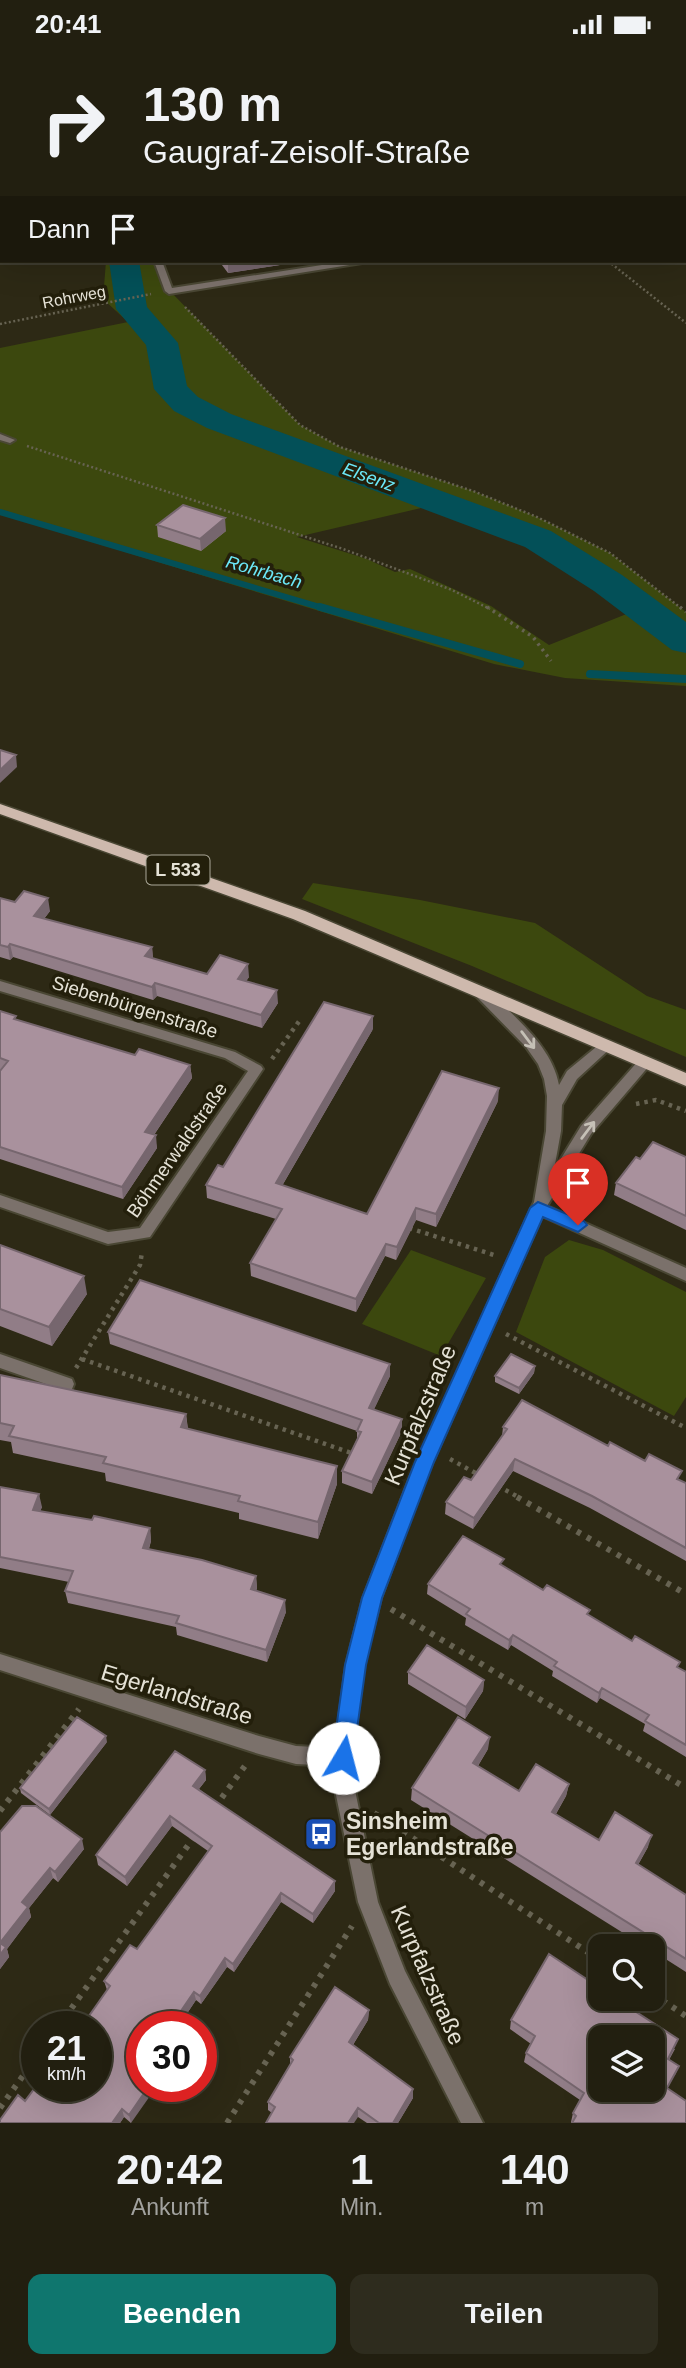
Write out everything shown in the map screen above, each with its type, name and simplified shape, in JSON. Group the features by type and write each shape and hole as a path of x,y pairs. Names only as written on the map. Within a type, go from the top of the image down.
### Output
{"main road":[{"name":"L 533","path":"0,809 299,915 686,1080"}],"street":[{"path":"159,263 169,291 349,263"},
{"name":"Siebenbürgenstraße","path":"0,986 230,1055 256,1069"},
{"name":"Kurpfalzstraße","path":"480,992 523,1033 546,1065 555,1104"},
{"name":"Kurpfalzstraße","path":"538,1208 555,1104 572,1075 606,1046"},
{"name":"Kurpfalzstraße","path":"472,2123 397,1977 368,1902 346,1795 343,1758 355,1665 372,1598 418,1477 538,1208 586,1131 644,1063"},
{"name":"Böhmerwaldstraße","path":"0,1201 108,1238 145,1233 256,1069"},
{"path":"538,1208 686,1275"},
{"path":"0,1361 66,1384"},
{"name":"Egerlandstraße","path":"0,1662 259,1745 296,1755 343,1758"}],"path":[{"path":"611,263 686,323"},
{"path":"169,291 300,425 350,451 474,491 537,516 610,553 686,612"},
{"name":"Rohrweg","path":"0,324 152,294"},
{"path":"5,439 370,557 449,589 511,621 547,652 551,661"},
{"path":"256,1069 270,1062 300,1020"},
{"path":"606,1108 656,1100 686,1111"},
{"path":"399,1225 515,1261"},
{"path":"66,1384 140,1265 145,1233"},
{"path":"520,1341 686,1428"},
{"path":"82,1359 366,1459"},
{"path":"459,1464 483,1478"},
{"path":"495,1484 686,1594"},
{"path":"403,1617 686,1788"},
{"path":"0,1811 92,1693"},
{"path":"211,1813 259,1745"},
{"path":"69,2011 203,1824"},
{"path":"394,1826 588,1952"},
{"path":"227,2123 368,1902"},
{"path":"665,2002 686,2016"},
{"path":"0,2108 21,2078"}],"green space":[{"path":"106,263 159,263 170,291 300,425 340,447 473,491 537,517 610,553 686,612 686,686 565,678 494,664 0,514 0,348 128,322 103,299","holes":["434,505 521,539 634,611 549,645 491,606 410,569 395,572 367,559 297,537"]},
{"path":"313,883 420,900 535,923 647,996 686,1010 686,1057 472,966 302,899"},
{"path":"569,1240 603,1250 686,1292 686,1397 674,1416 516,1332 545,1257"},
{"path":"411,1250 486,1278 441,1356 362,1324"}],"building":[{"path":"183,505 225,518 200,539 157,525"},
{"path":"0,750 16,755 0,770"},
{"path":"24,891 48,898 34,916 152,947 145,956 207,974 220,955 248,964 238,979 277,990 261,1015 155,983 152,987 10,944 8,947 0,945 0,898 15,902"},
{"path":"324,1002 373,1016 276,1183 367,1214 442,1071 499,1088 436,1214 416,1208 397,1247 386,1244 356,1299 250,1263 282,1209 206,1185 218,1165 223,1167"},
{"path":"0,1011 16,1016 14,1019 135,1055 139,1049 190,1065 145,1132 156,1135 122,1187 0,1147 0,1071 8,1061 0,1058"},
{"path":"653,1142 686,1157 686,1216 616,1183 636,1157 640,1159"},
{"path":"0,1245 84,1276 49,1327 0,1309"},
{"path":"140,1280 390,1364 369,1408 402,1419 372,1482 342,1471 361,1432 357,1431 362,1420 108,1332"},
{"path":"511,1354 535,1366 519,1388 495,1376"},
{"path":"0,1375 186,1414 181,1427 337,1466 318,1522 238,1501 240,1496 103,1463 106,1457 9,1436 14,1426 0,1423"},
{"path":"522,1400 608,1446 610,1442 645,1461 649,1454 682,1471 677,1479 686,1483 686,1548 592,1496 515,1459 474,1518 446,1502 464,1477 471,1480 507,1429 503,1427"},
{"path":"0,1487 39,1494 33,1510 92,1520 94,1516 150,1528 143,1548 202,1560 256,1576 251,1589 285,1600 266,1650 176,1623 179,1616 65,1591 73,1571 0,1557"},
{"path":"463,1536 504,1559 500,1564 543,1590 547,1585 590,1610 587,1614 632,1641 635,1636 680,1662 677,1667 686,1672 686,1745 645,1721 649,1715 602,1688 599,1693 554,1666 557,1662 513,1635 509,1640 466,1614 470,1609 428,1584"},
{"path":"427,1645 484,1680 466,1707 408,1672"},
{"path":"77,1717 106,1736 49,1809 20,1788"},
{"path":"458,1717 490,1737 473,1763 519,1791 536,1764 569,1784 552,1812 599,1840 615,1812 652,1835 636,1863 686,1895 686,1959 665,1946 665,1934 646,1934 412,1788"},
{"path":"175,1751 205,1770 193,1786 335,1881 313,1914 281,1893 233,1964 225,1958 200,1996 194,1992 181,2011 126,2011 126,2102 138,2102 129,2115 122,2109 112,2123 0,2123 18,2095 21,2102 112,2102 112,2011 92,2011 110,1986 104,1981 130,1945 137,1949 212,1846 170,1816 125,1877 96,1855"},
{"path":"22,1806 36,1806 82,1839 55,1872 50,1868 22,1902 28,1907 0,1943 0,1832"},
{"path":"0,1943 6,1947 0,1955"},
{"path":"549,1954 588,1980 588,2011 635,2011 656,2025 588,2025 588,2102 665,2102 665,2031 678,2039 668,2059 679,2066 667,2088 686,2101 686,2123 572,2123 576,2116 573,2113 584,2093 526,2053 535,2036 511,2020"},
{"path":"335,1987 369,2010 349,2042 413,2089 393,2123 379,2123 358,2108 348,2123 266,2123 275,2107 268,2102 293,2060 290,2057"}],"waterway":[{"name":"Elsenz","path":"124,263 132,309 162,343 171,389 186,404 219,421 538,539 608,583 686,641"},
{"name":"Rohrbach","path":"0,512 326,609"},
{"name":"Rohrbach","path":"320,607 520,664"},
{"name":"Rohrbach","path":"590,674 686,679"}],"place":[{"name":"Sinsheim Egerlandstraße","path":"321,1834"}],"route":[{"path":"343,1758 355,1665 372,1598 424,1462 538,1208 578,1225"}]}
